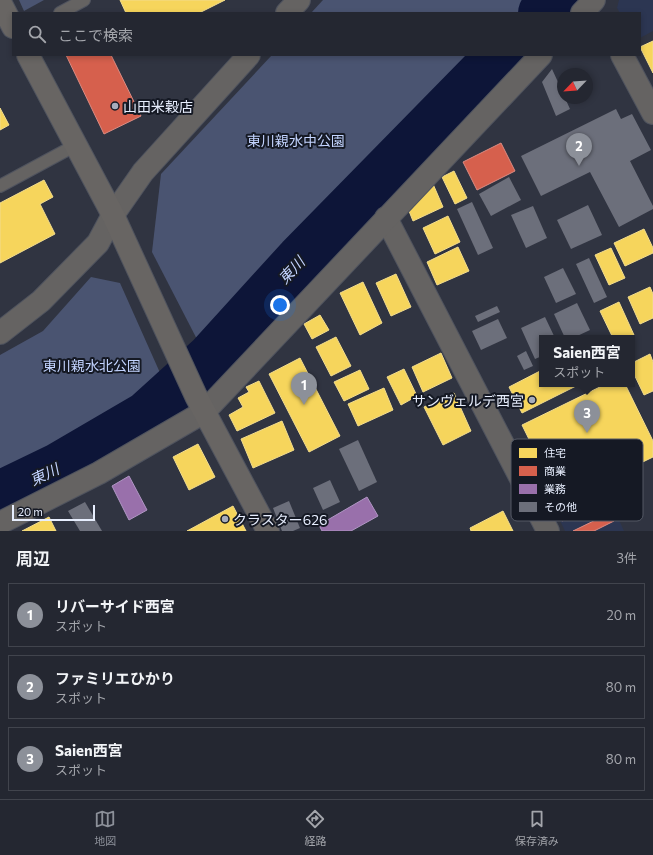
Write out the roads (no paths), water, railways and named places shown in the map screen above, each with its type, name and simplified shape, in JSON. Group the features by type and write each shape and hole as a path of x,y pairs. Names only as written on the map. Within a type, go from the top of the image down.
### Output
{"street":[{"path":"288,12 299,0"},
{"path":"0,2 12,24"},
{"path":"29,56 113,214 200,404 268,531"},
{"path":"0,334 41,301 98,243 113,214 143,172 248,56"},
{"path":"0,523 99,473 200,404 386,218 540,56"},
{"path":"623,56 650,100"},
{"path":"386,218 511,460"},
{"path":"543,521 548,531"}],"lane":[{"path":"62,12 84,0"},
{"path":"0,186 76,145"}],"waterway":[{"name":"東川","path":"544,12 556,0"},
{"name":"東川","path":"0,496 58,468 147,416 211,358 301,259 500,56"}],"place":[{"name":"山田米穀店","path":"115,106"},
{"name":"ファミリエひかり","path":"579,166"},
{"name":"サンヴェルデ西宮","path":"532,400"},
{"name":"リバーサイド西宮","path":"304,405"},
{"name":"Saien西宮","path":"587,433"},
{"name":"クラスター626","path":"225,519"}],"park label":[{"name":"東川親水中公園","path":"296,140"},
{"name":"東川親水北公園","path":"92,365"}]}
